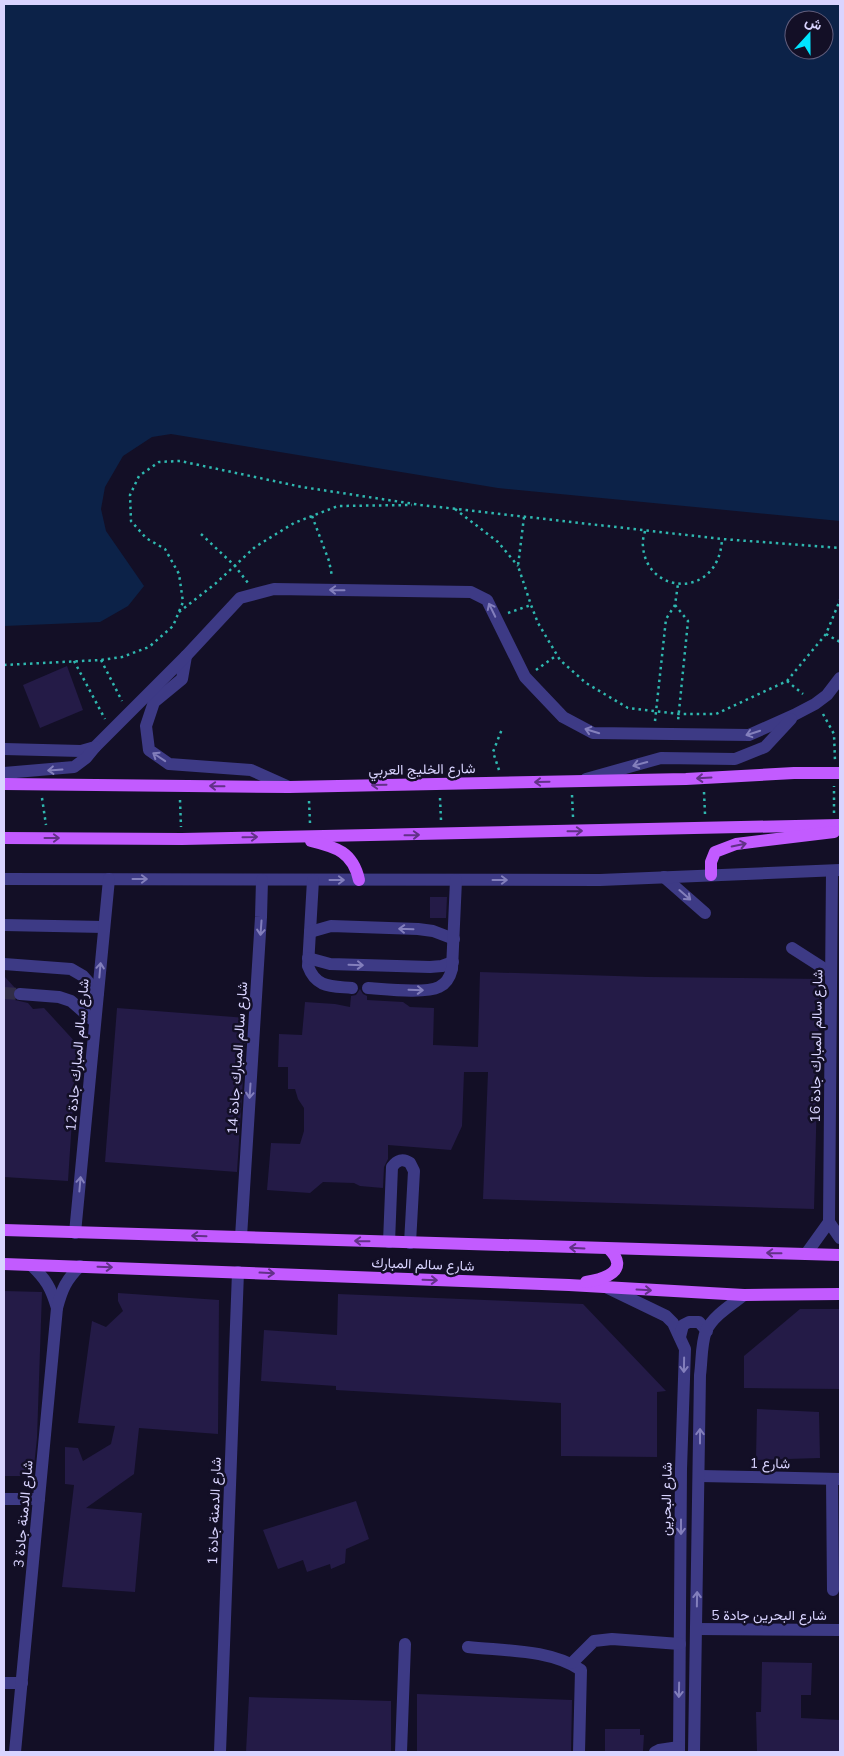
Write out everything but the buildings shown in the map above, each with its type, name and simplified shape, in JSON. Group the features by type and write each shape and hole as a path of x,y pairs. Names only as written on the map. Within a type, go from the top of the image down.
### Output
{"main road":[{"name":"شارع الخليج العربي","path":"4,784 308,787 837,773"},
{"path":"4,838 182,839 838,826"},
{"path":"711,875 711,862 715,852 736,844 831,834 838,826"},
{"path":"294,836 332,846 345,853 356,869 358,880"},
{"name":"شارع سالم المبارك","path":"4,1230 840,1255"},
{"path":"569,1284 602,1279 611,1275 616,1269 616,1264 615,1257 609,1249"},
{"name":"شارع سالم المبارك","path":"4,1264 569,1284 608,1288 744,1295 840,1294"}],"street":[{"path":"4,773 74,767 86,758 240,598 274,589 471,592 487,600 525,677 563,717 593,733 749,735 815,704 827,695 840,678"},
{"path":"186,656 182,679 154,702 146,726 149,750 169,764 251,770 289,787"},
{"path":"574,781 661,758 735,759 766,747 794,715"},
{"path":"4,749 81,751 95,747"},
{"path":"4,879 600,880 836,871"},
{"name":"شارع سالم المبارك جادة 16","path":"829,1222 831,973 836,871"},
{"path":"664,877 705,913"},
{"name":"شارع سالم المبارك جادة 12","path":"75,1233 109,879"},
{"name":"شارع سالم المبارك جادة 14","path":"241,1238 262,880"},
{"path":"313,880 308,966 316,980 330,986 352,988"},
{"path":"368,988 434,990 446,982 453,962 456,880"},
{"path":"4,925 104,927"},
{"path":"310,932 331,926 418,929 433,931 454,939"},
{"path":"792,948 831,973"},
{"path":"308,958 330,964 430,967 442,966 453,962"},
{"path":"4,964 71,968 83,976 98,993"},
{"path":"20,994 59,997 71,1001 95,1022"},
{"path":"388,1242 392,1171 395,1164 402,1160 410,1163 414,1171 410,1243"},
{"path":"806,1254 829,1222 840,1238"},
{"name":"شارع الدمنة جادة 3","path":"31,1265 43,1277 52,1291 57,1308"},
{"name":"شارع الدمنة جادة 3","path":"15,1752 57,1308 61,1292 68,1277 80,1266"},
{"name":"شارع الدمنة جادة 1","path":"220,1752 238,1272"},
{"name":"شارع البحرين","path":"608,1288 666,1316 673,1323 685,1349 681,1469 679,1750"},
{"path":"694,1752 700,1476 700,1375 703,1343 706,1330 714,1319 744,1295"},
{"path":"680,1337 683,1325 689,1322 699,1322 706,1330"},
{"name":"شارع 1","path":"700,1476 836,1479"},
{"path":"833,1590 836,1479"},
{"path":"4,1499 39,1499"},
{"name":"شارع البحرين جادة 5","path":"697,1630 840,1630"},
{"path":"572,1663 594,1641 612,1639 680,1644"},
{"path":"401,1752 405,1644"},
{"path":"468,1647 550,1655 572,1663 581,1670 579,1752"},
{"path":"4,1683 22,1683"},
{"path":"655,1752 659,1750 679,1750"}],"path":[{"path":"4,665 74,662 122,657 149,647 174,626 182,602 179,574 165,549 146,538 131,521 130,495 139,476 159,462 180,461 302,487 421,505 722,539 840,548"},
{"path":"178,613 255,547 294,523 338,506 421,505"},
{"path":"454,509 498,542 518,566 530,605 538,623 560,660 586,683 628,708 679,714 716,714 787,681 826,634 840,600"},
{"path":"312,516 329,561 334,590"},
{"path":"518,566 524,517"},
{"path":"645,531 642,545 645,559 653,571 664,580 678,584 693,583 706,577 716,566 721,553 722,539"},
{"path":"202,534 235,566 256,594"},
{"path":"654,734 666,619 675,605 678,584"},
{"path":"495,617 530,605"},
{"path":"675,605 688,622 676,734"},
{"path":"836,609 840,606"},
{"path":"826,634 840,642"},
{"path":"525,677 557,655"},
{"path":"101,660 129,714"},
{"path":"74,662 112,731"},
{"path":"787,681 815,704 827,720 834,734 838,826"},
{"path":"502,729 493,752 505,782"},
{"path":"703,778 706,829"},
{"path":"574,781 574,831"},
{"path":"40,784 48,838"},
{"path":"439,784 442,834"},
{"path":"179,786 182,839"},
{"path":"308,787 311,836"}],"water":[{"path":"4,4 840,4 840,521 498,488 171,434 152,437 123,456 105,487 101,509 106,531 144,586 128,606 100,622 4,626"}],"tunnel":[{"path":"4,993 20,994"}]}
